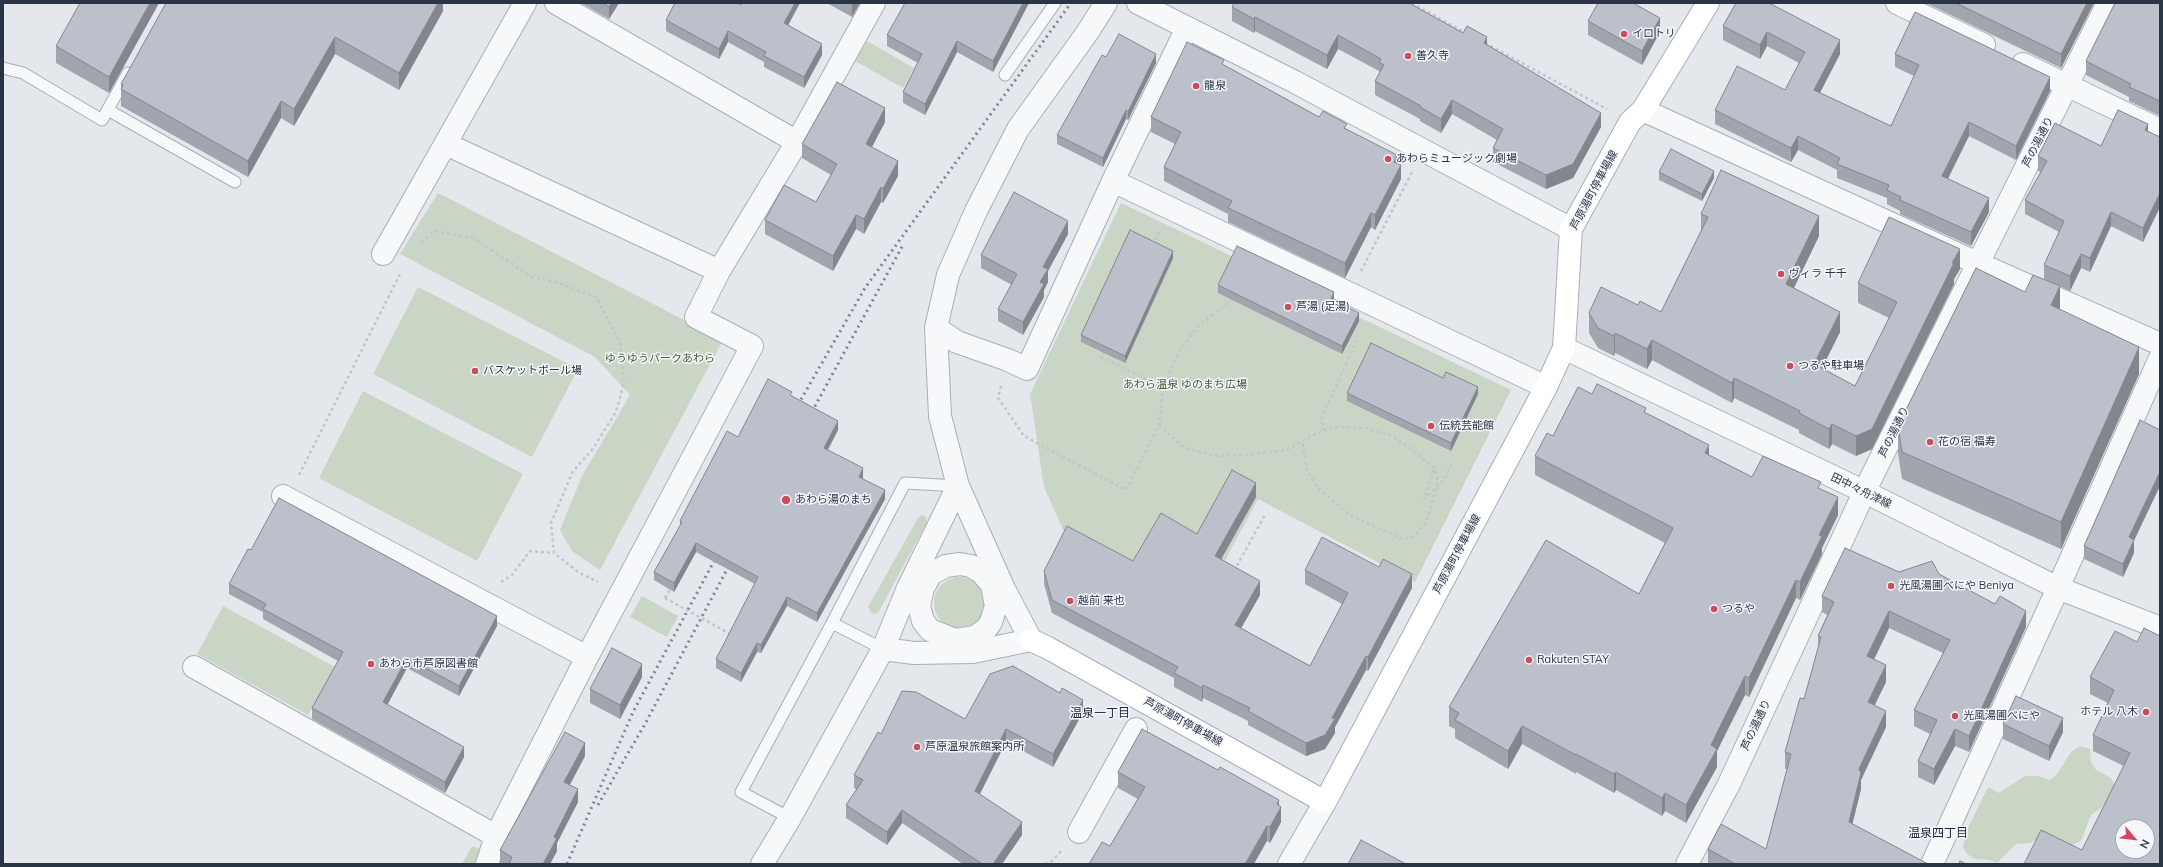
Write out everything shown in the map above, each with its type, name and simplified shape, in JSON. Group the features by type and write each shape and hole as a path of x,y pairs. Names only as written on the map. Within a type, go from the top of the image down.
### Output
{"main road":[{"name":"芦原湯町停車場線","path":"1031,640 1325,802 1546,387 1564,348 1571,229 1636,116 1708,3"}],"street":[{"path":"382,254 525,3"},
{"path":"556,3 797,142"},
{"path":"487,864 496,836 587,657 752,346 696,317 719,271 797,142 874,3"},
{"path":"883,649 914,654 959,646 1031,640 995,579 958,486 940,416 937,386 936,328 948,275 976,211 1018,129 1087,33 1106,3"},
{"path":"1138,3 1295,82 1571,229"},
{"path":"1897,3 2160,130"},
{"name":"芦の湯通り","path":"1687,864 1729,784 1865,492 2108,3"},
{"path":"936,328 957,342 1008,360 1027,369 1113,181 1187,28"},
{"path":"1636,116 1978,263 2160,344"},
{"path":"446,144 719,271"},
{"path":"1113,181 1349,295 1546,387"},
{"name":"田中々舟津線","path":"1564,348 1865,492 2058,588 2160,628"},
{"path":"1932,864 2058,588 2160,358"},
{"path":"919,606 923,588 924,571 958,486"},
{"path":"290,488 587,657"},
{"path":"762,864 790,818 883,649 908,588 924,571 960,564 971,566 995,579"},
{"path":"959,646 982,633 991,622 996,606 995,579"},
{"path":"908,588 919,606 923,621 930,630 959,646"},
{"path":"194,667 496,836"},
{"path":"1079,832 1136,729"},
{"path":"1289,864 1325,802"}],"lane":[{"path":"1005,75 1055,3"},
{"path":"3,68 23,73 102,120 134,63"},
{"path":"108,110 235,182"},
{"path":"790,818 741,792 905,483 958,486"},
{"path":"832,623 883,649"}],"path":[{"path":"1412,3 1473,36"},
{"path":"1480,40 1636,116"},
{"path":"1349,295 1414,168"},
{"path":"420,243 435,231 473,238 532,277 562,284 596,297 620,342 624,383 616,412 592,450 573,471 551,523 554,553"},
{"path":"1152,248 1158,233 1166,237"},
{"path":"290,488 401,273"},
{"path":"1008,360 998,398 1024,436 1126,490 1159,425 1163,388 1178,353 1198,326 1231,301"},
{"path":"1324,431 1321,419 1355,344 1355,338"},
{"path":"1104,349 1101,356 1163,388"},
{"path":"1159,425 1183,447 1215,456 1247,456 1286,450 1302,441 1334,427 1350,426 1366,428 1390,435 1410,448 1435,470 1438,482 1427,521 1414,536 1402,538 1350,514 1318,488 1307,470 1302,441"},
{"path":"1435,470 1424,499 1443,481 1452,464"},
{"path":"1232,574 1266,513"},
{"path":"500,583 512,575 530,551 554,553 578,572 621,594"},
{"path":"672,585 665,598 738,638"}],"green space":[{"path":"867,41 914,68 903,88 855,61"},
{"name":"ゆうゆうパークあわら","path":"438,193 723,340 600,570 572,551 560,530 582,476 630,395 595,357 400,254"},
{"name":"あわら温泉 ゆのまち広場","path":"1121,203 1511,390 1415,582 1258,499 1200,607 1065,534 1044,487 1030,394"},
{"name":"バスケットボール場","path":"418,287 578,369 532,457 373,374"},
{"path":"363,391 523,474 477,561 319,478"},
{"path":"922,515 926,517 927,522 878,613 872,614 868,607 918,518"},
{"path":"960,577 970,579 978,585 984,593 986,603 984,613 978,621 970,627 960,629 950,627 942,621 936,613 934,603 936,593 942,585 950,579"},
{"path":"642,596 678,616 667,637 630,617"},
{"path":"223,606 335,667 308,715 197,654"},
{"path":"2080,746 2090,749 2091,762 2096,770 2111,778 2116,788 2113,799 2091,815 2081,841 2065,849 2044,834 2031,843 2016,844 1997,863 1990,860 1974,859 1966,853 1963,847 1965,834 1988,787 1999,793 2025,776 2038,776 2050,780 2057,774 2071,752"},
{"path":"472,846 480,849 474,864 462,864"}],"building":[{"path":"80,3 150,3 109,77 56,46"},
{"path":"166,3 438,3 399,73 335,37 294,109 281,101 248,161 121,89 123,85 121,84"},
{"path":"603,3 611,3 609,7"},
{"path":"675,3 738,3 741,5 742,3 795,3 784,23 822,44 804,77 764,56 766,52 728,31 719,49 666,20"},
{"path":"905,3 1023,3 993,61 957,41 925,104 903,92 922,54 887,35"},
{"path":"1234,3 1409,3 1463,33 1467,26 1487,37 1484,43 1601,113 1573,164 1546,175 1493,148 1503,129 1452,100 1441,119 1420,107 1421,106 1375,81 1384,65 1379,62 1381,59 1338,35 1327,55 1255,17 1254,19 1232,7"},
{"name":"イロトリ","path":"1598,3 1633,3 1660,18 1642,51 1588,21"},
{"path":"1736,3 1769,3 1840,40 1814,90 1891,126 1919,65 1895,54 1915,12 2050,77 2016,146 1969,122 1942,176 1989,198 1971,232 1900,200 1901,197 1887,190 1889,185 1837,164 1840,158 1798,136 1791,148 1715,110 1737,66 1785,90 1805,52 1767,32 1760,45 1723,26"},
{"path":"1956,3 2087,3 2061,54"},
{"path":"2115,3 2160,3 2160,101 2129,87 2131,84 2086,61"},
{"path":"1119,34 1156,54 1128,112 1126,110 1103,158 1057,135 1102,55 1106,57"},
{"path":"1187,42 1224,60 1222,64 1319,117 1323,111 1347,124 1344,128 1397,155 1394,162 1401,165 1375,215 1371,213 1345,263 1228,208 1232,201 1164,167 1181,132 1151,117"},
{"path":"837,82 885,108 866,144 898,161 883,189 881,187 864,219 856,215 833,256 765,220 784,185 816,202 837,164 802,144"},
{"path":"2118,110 2148,124 2145,130 2160,137 2160,193 2143,228 2111,212 2090,258 2081,254 2070,276 2044,265 2064,221 2025,200 2047,161 2038,156 2055,123 2101,146"},
{"path":"1671,149 1714,171 1702,194 1659,172"},
{"path":"1721,170 1819,216 1786,284 1840,312 1814,364 1855,386 1897,302 1858,283 1889,217 1960,249 1872,429 1856,436 1832,424 1829,429 1799,413 1800,411 1734,378 1732,383 1652,340 1647,349 1615,333 1614,336 1598,328 1589,313 1601,287 1638,305 1640,301 1661,312 1708,217 1701,214"},
{"path":"1014,192 1068,221 1043,267 1048,269 1040,282 1044,284 1023,322 998,309 1017,274 981,255"},
{"path":"1130,230 1173,251 1125,356 1081,335"},
{"name":"芦湯 (足湯)","path":"1237,246 1334,292 1331,299 1359,313 1342,346 1218,285"},
{"path":"1976,268 2025,292 2033,275 2060,286 2051,305 2139,347 2061,522 1902,452 1898,426"},
{"name":"伝統芸能館","path":"1371,343 1443,378 1446,372 1478,387 1451,443 1347,393"},
{"path":"768,379 792,392 790,395 838,421 824,448 863,468 859,477 885,490 817,613 787,597 761,645 757,643 741,673 716,659 758,577 696,543 674,583 654,572 682,522 680,521 727,431 738,437"},
{"name":"つるや","path":"1597,384 1646,408 1644,412 1709,445 1705,453 1752,477 1763,456 1821,482 1818,488 1838,497 1819,535 1822,536 1800,582 1796,580 1749,678 1745,676 1711,745 1717,749 1686,805 1665,793 1662,798 1616,772 1614,774 1522,726 1508,751 1455,720 1459,713 1449,707 1546,540 1639,594 1673,528 1535,456 1547,433 1553,436 1578,387 1592,394"},
{"path":"2140,420 2160,430 2160,475 2159,474 2129,537 2134,540 2123,564 2084,546"},
{"path":"1232,470 1256,483 1215,556 1260,581 1235,625 1310,666 1348,593 1305,570 1322,537 1379,567 1383,559 1412,574 1368,657 1366,656 1332,718 1335,719 1325,735 1306,743 1248,711 1250,708 1203,685 1202,688 1174,673 1178,667 1052,600 1044,571 1067,526 1133,561 1161,513 1197,534"},
{"path":"279,498 497,616 459,686 407,658 383,702 464,747 445,782 312,708 343,652 263,609 266,604 229,584 248,549 251,550"},
{"name":"光風湯圃べにや","path":"1845,548 1899,572 1932,561 1939,574 1995,604 2000,596 2026,611 1969,736 1955,729 1934,769 1918,761 1937,720 1914,710 1950,640 1889,611 1867,656 1886,665 1868,702 1886,711 1859,769 1861,773 1849,822 1928,864 1735,864 1708,849 1721,824 1766,849 1791,754 1785,752 1800,698 1804,699 1821,637 1818,636 1834,602 1822,596"},
{"path":"2144,628 2160,636 2160,864 2024,864 2041,830 2082,850 2130,753 2093,735 2114,690 2090,677 2115,631 2137,642"},
{"path":"612,648 642,664 620,705 590,689"},
{"path":"1013,666 1060,693 1062,688 1083,700 1053,754 1006,729 975,791 1022,822 993,864 982,864 902,810 887,832 846,805 863,780 854,775 878,732 881,734 902,691 916,692 965,719 990,674"},
{"path":"2016,696 2063,718 2049,746 2003,724"},
{"path":"1142,729 1218,770 1220,767 1279,800 1277,804 1281,807 1270,827 1267,826 1245,864 1089,864 1102,842 1110,846 1145,787 1118,772"},
{"path":"565,732 585,743 564,782 578,789 554,837 557,838 543,864 509,864 512,857 500,850"},
{"path":"1361,840 1406,864 1348,864"},
{"path":"1960,861 1966,864 1959,864"}],"railway":[{"path":"795,410 865,288 1071,3"},
{"path":"809,417 903,245"},
{"path":"567,864 633,712 719,552"},
{"path":"598,805 645,724 732,560"}],"place":[{"name":"イロトリ","path":"1624,34"},
{"name":"善久寺","path":"1408,56"},
{"name":"龍泉","path":"1196,86"},
{"name":"あわらミュージック劇場","path":"1388,159"},
{"name":"ヴィラ 千千","path":"1781,274"},
{"name":"芦湯 (足湯)","path":"1288,307"},
{"name":"つるや駐車場","path":"1790,366"},
{"name":"バスケットボール場","path":"475,371"},
{"name":"伝統芸能館","path":"1431,426"},
{"name":"花の宿 福寿","path":"1930,442"},
{"name":"あわら湯のまち","path":"786,500"},
{"name":"光風湯圃べにや Beniya","path":"1891,586"},
{"name":"越前 来也","path":"1070,601"},
{"name":"つるや","path":"1714,609"},
{"name":"Rakuten STAY","path":"1529,660"},
{"name":"あわら市芦原図書館","path":"371,664"},
{"name":"ホテル 八木","path":"2146,712"},
{"name":"光風湯圃べにや","path":"1955,716"},
{"name":"芦原温泉旅館案内所","path":"917,747"}],"district":[{"name":"温泉一丁目","path":"1100,713"},
{"name":"温泉四丁目","path":"1938,833"}]}
